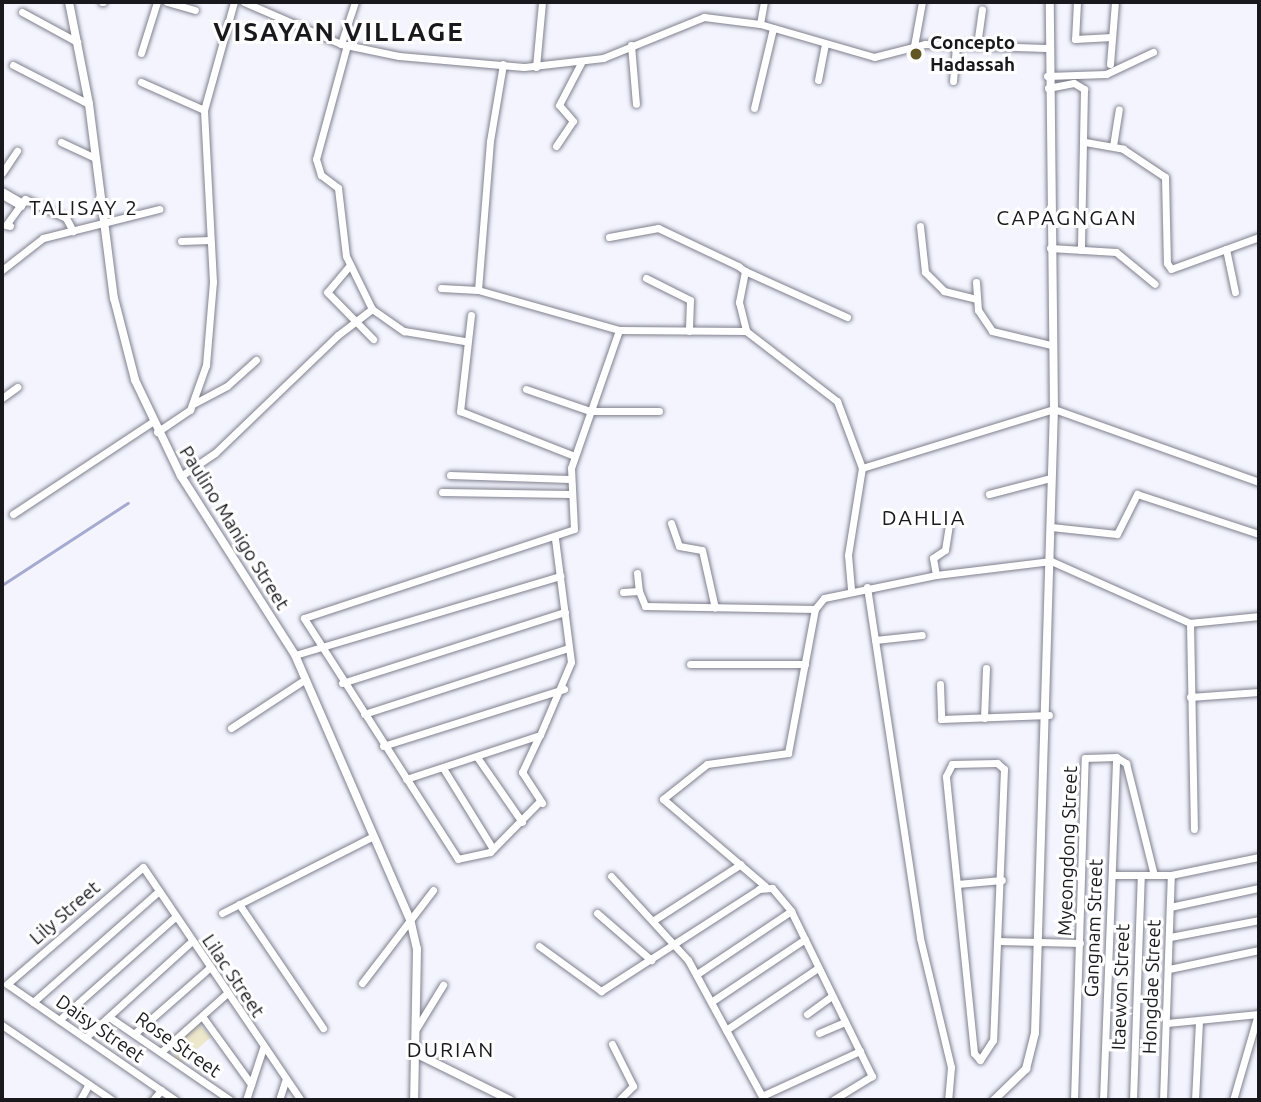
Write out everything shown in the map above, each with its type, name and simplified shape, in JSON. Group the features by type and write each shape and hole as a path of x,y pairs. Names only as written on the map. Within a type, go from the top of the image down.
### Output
{"street":[{"name":"Paulino Manigo Street","path":"69,2 89,104 102,225 122,334 152,422 181,476 295,655 372,838 410,919 416,948 414,1100"},
{"path":"141,53 157,2"},
{"path":"167,2 195,10"},
{"path":"194,403 210,336 210,240 204,110 234,2"},
{"path":"244,2 344,44 399,56 536,67 581,63 704,17 760,24 825,45 885,57 914,46 956,44 1047,48"},
{"path":"355,2 316,159 321,175 338,188 350,265 373,309 404,331 464,341"},
{"path":"536,67 542,2"},
{"path":"760,24 764,2"},
{"path":"914,46 922,2"},
{"path":"994,1100 1016,1083 1032,1052 1039,942 1049,715 1054,409 1047,88 1050,2"},
{"path":"1077,2 1075,39 1112,37"},
{"path":"1110,64 1115,2"},
{"path":"977,45 982,9"},
{"path":"22,12 77,43"},
{"path":"754,108 774,28"},
{"path":"953,81 956,44"},
{"path":"818,80 825,45"},
{"path":"631,46 636,104"},
{"path":"1047,76 1106,74 1153,52"},
{"path":"556,146 573,121 559,105 581,63"},
{"path":"478,290 490,141 503,64"},
{"path":"13,65 89,104"},
{"path":"141,82 204,110"},
{"path":"1047,88 1082,85 1085,142 1081,250"},
{"path":"1113,146 1119,109"},
{"path":"61,142 95,158"},
{"path":"1085,142 1113,146 1155,166 1165,177 1168,266 1182,267 1259,237"},
{"path":"2,173 17,152"},
{"path":"2,193 22,204 66,218 73,231"},
{"path":"6,224 22,204"},
{"path":"2,270 43,238 159,209"},
{"path":"920,226 925,272 944,291 977,299"},
{"path":"609,237 661,229 847,317"},
{"path":"181,241 210,240"},
{"path":"1049,248 1121,254 1155,284"},
{"path":"1226,249 1235,292"},
{"path":"350,265 326,288 373,338"},
{"path":"746,271 739,302 746,331"},
{"path":"646,278 690,300 689,331"},
{"path":"976,282 977,299 992,331 1051,345"},
{"path":"441,288 478,290 619,330 746,331 837,401 862,468 848,555 851,589"},
{"path":"181,476 215,453 355,320 373,309"},
{"path":"471,314 464,341 460,411 573,456"},
{"path":"555,538 571,663 564,689 522,772 541,803 493,849 470,860 458,859 319,650 306,616 555,538 576,525 569,479 573,456 619,330"},
{"path":"157,432 194,403 227,386 257,360"},
{"path":"2,398 17,387"},
{"path":"526,389 590,411 659,411"},
{"path":"862,468 1054,409 1259,482"},
{"path":"13,514 152,422"},
{"path":"450,475 569,479"},
{"path":"989,494 1051,478"},
{"path":"442,492 570,494"},
{"path":"1051,527 1117,534 1137,494 1259,534"},
{"path":"671,523 679,546 702,550 715,608"},
{"path":"936,575 933,558 945,550 949,526"},
{"path":"834,1100 872,1079 781,895 765,886 663,799 698,767 788,753 815,609 832,594 851,589 1051,561 1190,623 1259,616"},
{"path":"637,573 639,591 645,606 815,609"},
{"path":"295,655 560,576"},
{"path":"867,587 920,938 951,1068 948,1100"},
{"path":"623,592 639,591"},
{"path":"342,683 565,612"},
{"path":"1190,623 1194,829"},
{"path":"875,640 922,635"},
{"path":"364,714 568,649"},
{"path":"690,664 805,664"},
{"path":"984,718 986,668"},
{"path":"231,728 304,680"},
{"path":"940,684 939,718 1049,715"},
{"path":"383,746 564,689"},
{"path":"1190,698 1259,692"},
{"path":"406,779 540,735"},
{"path":"477,757 522,822"},
{"path":"1116,757 1126,763 1154,876"},
{"name":"Gangnam Street","path":"1103,1100 1116,757"},
{"name":"Myeongdong Street","path":"1074,1100 1085,758 1116,757"},
{"path":"997,763 1004,769 1002,880 993,1040 980,1060 974,1053 957,884 946,776 952,764 997,763"},
{"path":"443,768 493,849"},
{"path":"222,913 372,838"},
{"path":"1112,875 1171,875 1259,857"},
{"path":"654,920 741,864"},
{"name":"Lilac Street","path":"143,867 208,969 301,1100"},
{"name":"Lily Street","path":"7,984 143,867"},
{"name":"Hongdae Street","path":"1163,1100 1170,969 1171,875"},
{"path":"611,876 654,920 697,974 763,1098 860,1051"},
{"name":"Itaewon Street","path":"1133,1100 1141,876"},
{"path":"957,884 1002,880"},
{"path":"539,946 598,992 765,886"},
{"path":"1170,907 1259,888"},
{"path":"362,983 433,890"},
{"path":"33,1002 159,891"},
{"path":"239,904 323,1028"},
{"path":"697,974 790,911"},
{"path":"597,913 651,960"},
{"path":"59,1020 175,917"},
{"path":"1170,937 1259,920"},
{"path":"711,1002 805,939"},
{"path":"998,941 1080,943"},
{"path":"85,1038 191,942"},
{"path":"1170,969 1259,950"},
{"path":"726,1030 818,968"},
{"path":"134,1034 208,969"},
{"name":"Daisy Street","path":"7,984 175,1100"},
{"path":"416,1030 443,985"},
{"path":"161,1052 226,994"},
{"path":"807,1014 832,996"},
{"path":"1167,1023 1259,1014 1233,1100"},
{"path":"202,1016 251,1084"},
{"name":"Rose Street","path":"109,1017 230,1100"},
{"path":"1195,1100 1199,1020"},
{"path":"819,1034 845,1022"},
{"path":"2,1025 112,1100"},
{"path":"612,1044 633,1086 619,1100"},
{"path":"246,1100 263,1048"},
{"path":"415,1053 510,1100"},
{"path":"279,1100 286,1079"},
{"path":"80,1100 89,1084"},
{"path":"153,1100 161,1090"}],"shaded area":[{"path":"199,1024 211,1037 181,1063 170,1050"}],"waterway":[{"path":"2,585 128,503"}],"place":[{"name":"Concepto Hadassah","path":"916,54"}],"district":[{"name":"VISAYAN VILLAGE","path":"339,32"},
{"name":"TALISAY 2","path":"84,207"},
{"name":"CAPAGNGAN","path":"1067,217"},
{"name":"DAHLIA","path":"924,517"},
{"name":"DURIAN","path":"451,1049"}]}
